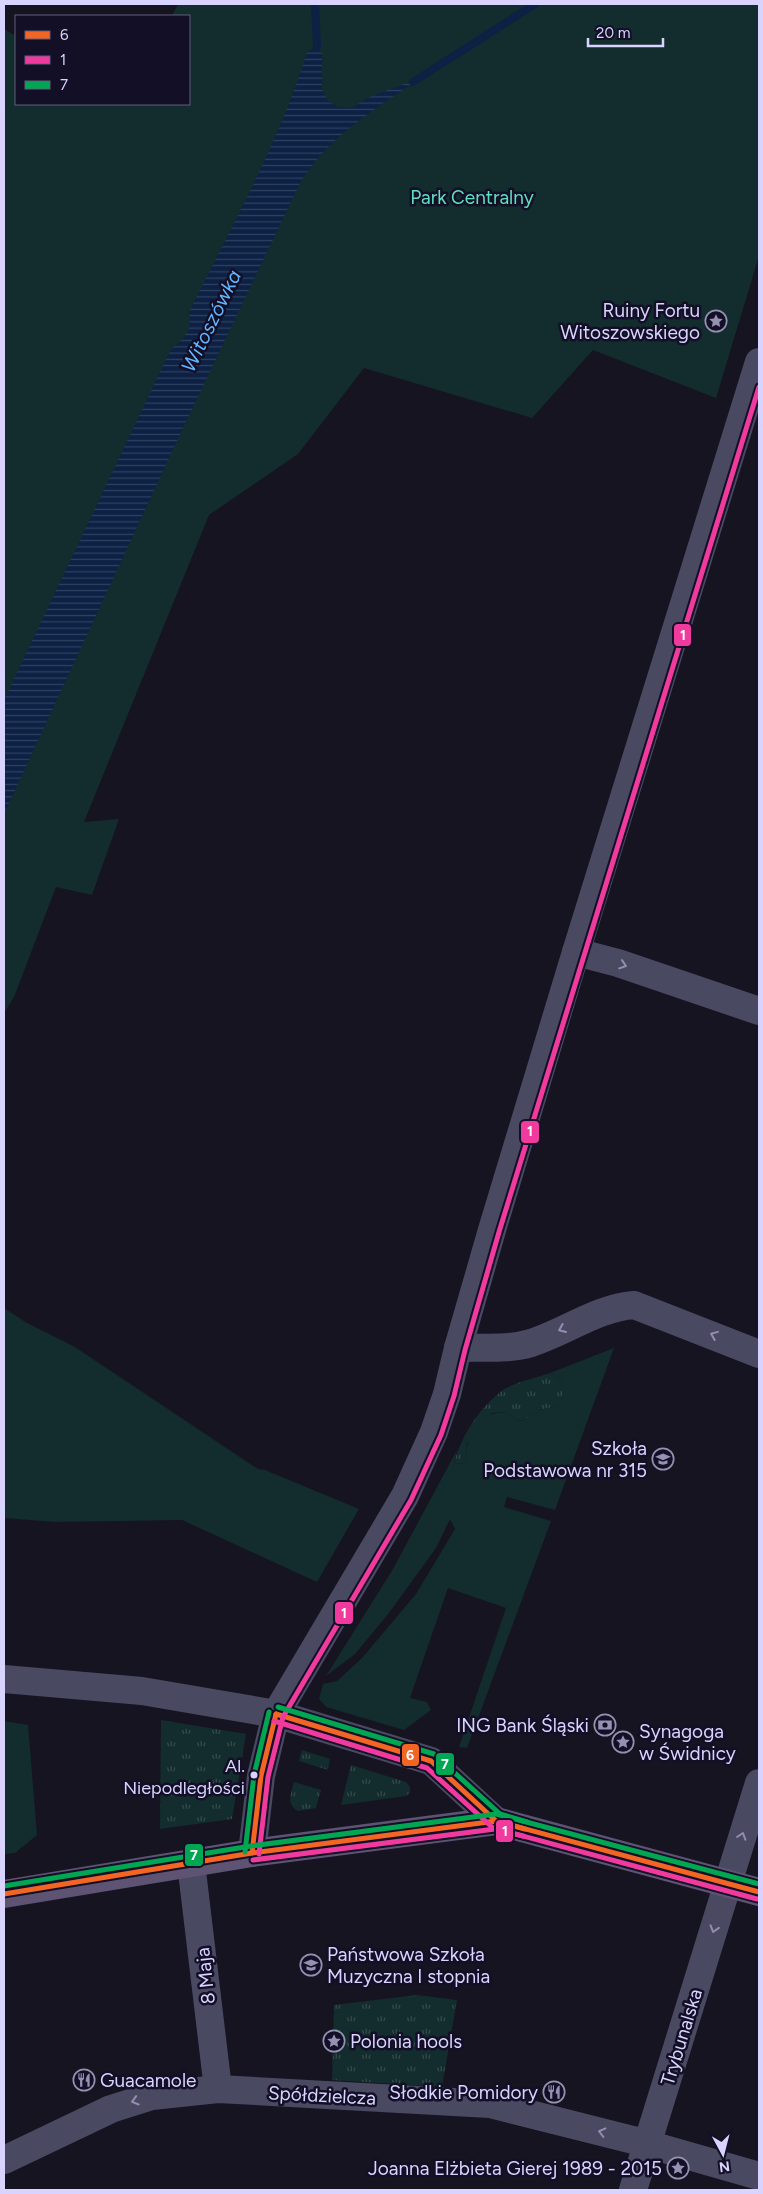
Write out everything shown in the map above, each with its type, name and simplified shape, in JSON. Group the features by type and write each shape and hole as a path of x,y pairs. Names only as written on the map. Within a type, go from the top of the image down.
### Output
{"main road":[{"path":"4,1894 252,1853 496,1821 759,1892"}],"street":[{"path":"252,1853 261,1776 276,1714 404,1496 434,1432 447,1394 458,1348 576,952 759,362"},
{"path":"576,952 618,963 759,1011"},
{"path":"458,1348 512,1347 530,1343 617,1306 634,1305 759,1354"},
{"path":"5,1681 142,1691 276,1714 431,1761 496,1821"},
{"name":"Trybunalska","path":"633,2190 649,2144 759,1782"},
{"name":"8 Maja","path":"191,1863 218,2089"},
{"name":"Spółdzielcza","path":"4,2160 111,2109 152,2096 218,2089 490,2104 649,2144 759,2176"}],"green space":[{"name":"Park Centralny","path":"178,4 759,4 759,256 716,398 593,350 532,418 364,368 298,454 209,515 84,822 119,819 92,895 56,887 14,997 4,1013 4,29 15,35 15,105 190,105 190,15 172,15"},
{"path":"4,1308 27,1323 75,1347 258,1469 265,1470 359,1509 317,1582 182,1520 55,1522 4,1518"},
{"path":"614,1348 555,1510 507,1497 504,1507 551,1521 467,1748 459,1747 506,1608 448,1588 410,1698 427,1702 431,1710 404,1730 326,1707 319,1699 323,1684 337,1681 362,1658 416,1594 455,1529 450,1519 436,1548 389,1613 355,1654 326,1676 393,1569 457,1450 454,1463 466,1464 468,1443 474,1427 486,1416 495,1413 507,1412 517,1421 525,1420 541,1410 559,1405 562,1400 564,1386 559,1379 550,1373"},
{"path":"550,1373 559,1379 564,1386 564,1395 560,1405 541,1410 525,1420 517,1421 507,1412 492,1413 467,1443 466,1464 454,1463 467,1432 494,1397 513,1385"},
{"path":"161,1720 246,1734 232,1819 160,1829"},
{"path":"4,1721 28,1725 37,1835 15,1853 4,1854"},
{"path":"302,1750 330,1759 328,1770 299,1761"},
{"path":"351,1765 406,1782 410,1787 410,1793 406,1796 341,1805"},
{"path":"294,1782 321,1790 316,1808 298,1811 294,1808 290,1798"},
{"path":"417,1995 457,2000 442,2087 332,2080 334,2005"}],"water":[{"path":"317,46 322,53 322,89 328,101 338,107 352,108 367,98 420,78 370,112 339,137 311,166 300,183 182,430 4,814 4,700 171,349 186,334 190,324 189,312 283,119 307,52"}],"waterway":[{"path":"315,4 317,46"},
{"name":"Witoszówka","path":"413,82 535,4"}],"transit line":[{"name":"1","path":"259,1854 268,1777 283,1717 411,1500 441,1435 454,1396 465,1350 499,1232 759,387"},
{"name":"7","path":"278,1707 434,1754 500,1814 527,1822"},
{"name":"7","path":"245,1852 254,1775 269,1712"},
{"name":"6","path":"276,1714 431,1761 496,1821 525,1829"},
{"name":"6","path":"252,1853 261,1776 276,1714"},
{"name":"1","path":"274,1721 427,1768 493,1828 757,1899"},
{"name":"7","path":"4,1886 251,1846 496,1814 759,1884"},
{"name":"6","path":"4,1894 252,1853 496,1821 759,1892"},
{"name":"1","path":"253,1860 495,1829 523,1836"}],"place":[{"name":"Ruiny Fortu Witoszowskiego","path":"716,321"},
{"name":"Szkoła Podstawowa nr 315","path":"663,1459"},
{"name":"ING Bank Śląski","path":"605,1725"},
{"name":"Synagoga w Świdnicy","path":"623,1742"},
{"name":"Al. Niepodległości","path":"254,1775"},
{"name":"Państwowa Szkoła Muzyczna I stopnia","path":"311,1965"},
{"name":"Polonia hools","path":"334,2041"},
{"name":"Guacamole","path":"84,2080"},
{"name":"Słodkie Pomidory","path":"554,2092"},
{"name":"Joanna Elżbieta Gierej 1989 - 2015","path":"678,2168"}]}
